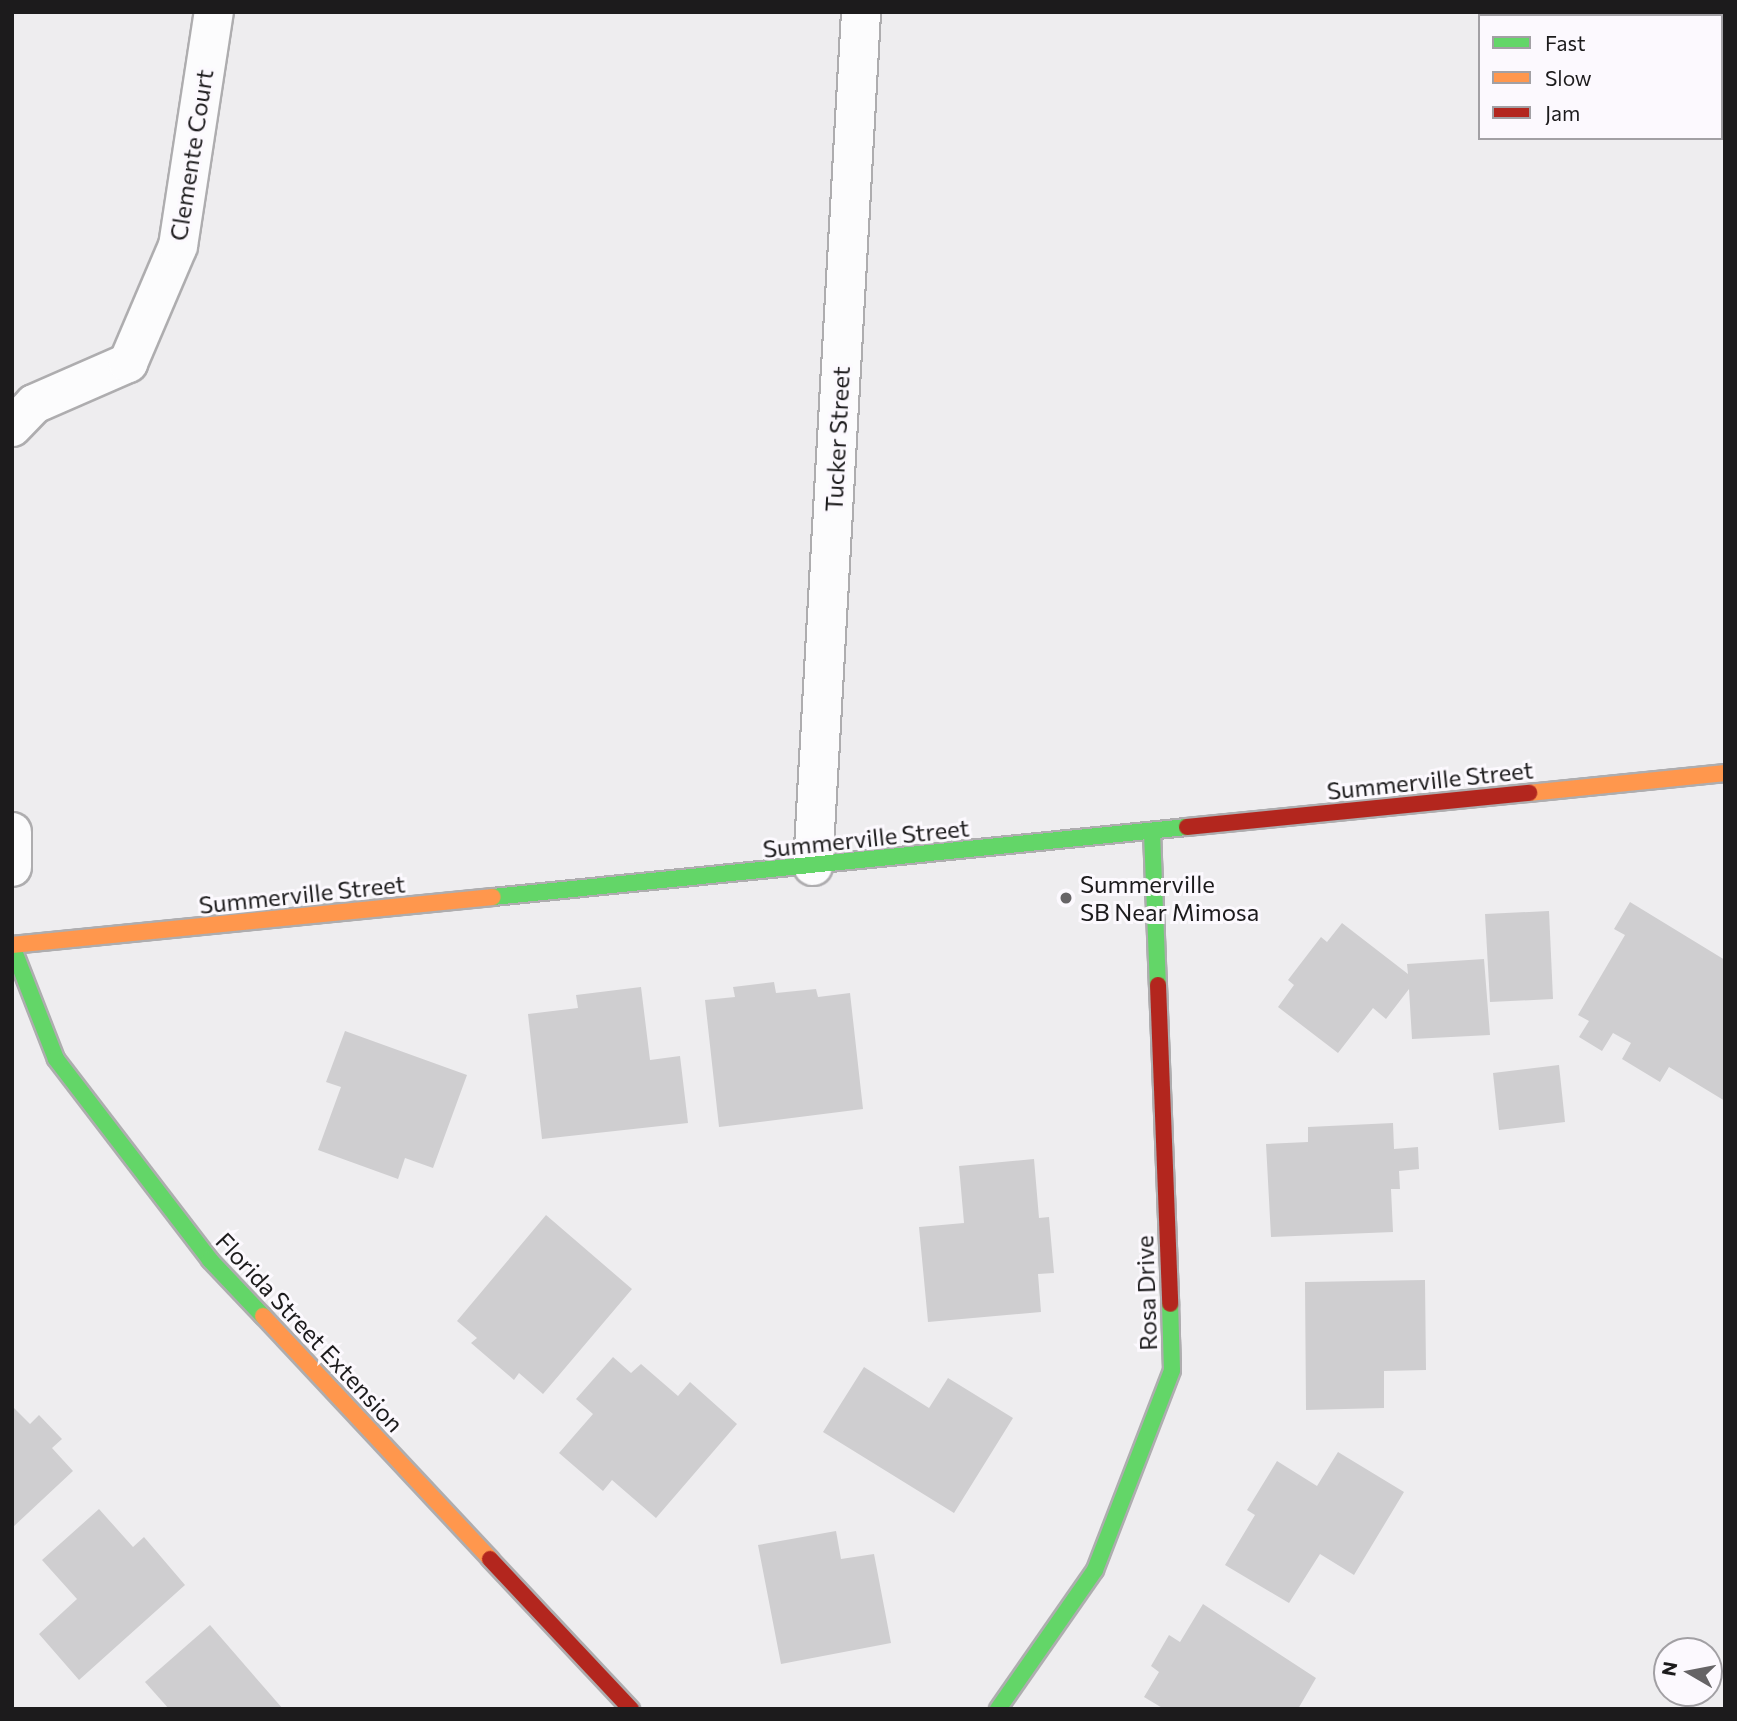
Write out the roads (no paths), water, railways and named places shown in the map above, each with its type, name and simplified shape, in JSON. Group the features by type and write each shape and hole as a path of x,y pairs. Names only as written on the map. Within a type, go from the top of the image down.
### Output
{"street":[{"name":"Clemente Court","path":"12,427 34,404 128,363 178,246 214,12"},
{"name":"Tucker Street","path":"813,866 861,12"},
{"name":"Summerville Street","path":"12,946 1725,773"},
{"path":"12,832 12,867"},
{"name":"Rosa Drive","path":"998,1709 1095,1570 1172,1370 1152,832"},
{"name":"Florida Street Extension","path":"12,946 56,1059 210,1260 631,1709"}],"place":[{"name":"Summerville SB Near Mimosa","path":"1066,898"}]}
